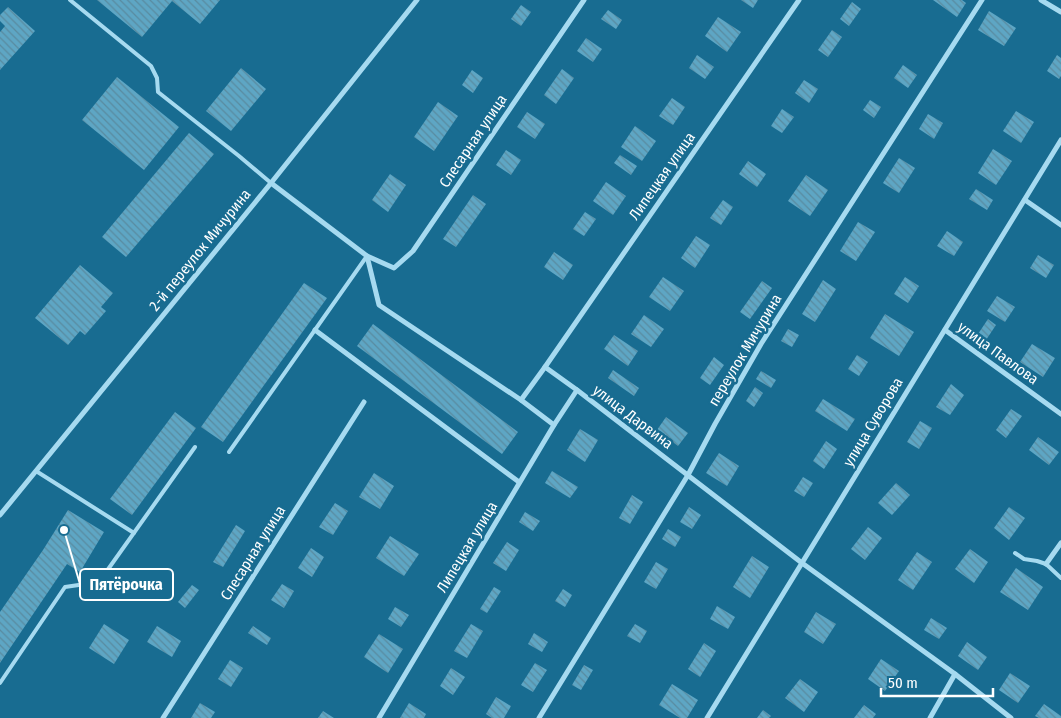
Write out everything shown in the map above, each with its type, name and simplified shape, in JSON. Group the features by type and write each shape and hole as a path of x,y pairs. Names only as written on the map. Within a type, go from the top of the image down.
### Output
{"street":[{"name":"2-й переулок Мичурина","path":"0,515 271,183 417,0"},
{"name":"Слесарная улица","path":"368,256 394,268 413,251 584,0"},
{"name":"Липецкая улица","path":"545,367 799,0"},
{"name":"переулок Мичурина","path":"538,718 688,475 761,344 982,0"},
{"path":"1041,0 1061,12"},
{"name":"улица Суворова","path":"707,718 1061,140"},
{"path":"271,183 368,256 379,305 521,400 554,425"},
{"path":"1025,200 1061,225"},
{"path":"315,330 520,482"},
{"name":"улица Павлова","path":"945,330 1061,414"},
{"path":"521,400 545,367"},
{"name":"улица Дарвина","path":"545,367 802,563 955,674 1011,718"},
{"name":"Липецкая улица","path":"380,718 554,425 577,390"},
{"name":"Слесарная улица","path":"163,718 364,402"},
{"path":"1046,564 1061,543"},
{"path":"930,718 955,674"}],"lane":[{"path":"70,0 151,66 157,78 158,92 271,183"},
{"path":"229,452 368,256"},
{"path":"0,683 65,587 99,582 195,448"},
{"path":"36,471 134,533"},
{"path":"1015,553 1024,559 1046,564 1061,578"}],"building":[{"path":"97,0 220,0 200,24 172,1 142,37"},
{"path":"741,0 758,0 753,8"},
{"path":"933,0 962,0 966,3 957,17"},
{"path":"852,2 861,9 849,26 840,19"},
{"path":"521,5 531,12 521,26 511,19"},
{"path":"8,7 35,31 0,70 0,32 5,26 0,21 0,15"},
{"path":"608,10 622,20 616,29 601,19"},
{"path":"989,11 1016,28 1004,46 978,30"},
{"path":"718,17 741,32 727,52 705,36"},
{"path":"832,30 842,37 828,57 818,50"},
{"path":"586,38 602,49 593,62 577,51"},
{"path":"697,55 714,67 705,79 689,68"},
{"path":"1057,55 1061,58 1061,76 1059,79 1047,71"},
{"path":"903,65 917,75 908,88 894,78"},
{"path":"241,68 266,89 231,131 206,111"},
{"path":"562,69 574,78 556,104 544,95"},
{"path":"472,70 483,78 473,93 462,85"},
{"path":"117,77 179,127 144,170 82,120"},
{"path":"804,80 818,89 809,103 795,93"},
{"path":"672,98 685,107 673,125 659,116"},
{"path":"870,100 881,107 874,118 863,110"},
{"path":"438,102 458,116 434,151 414,137"},
{"path":"782,109 794,117 782,133 771,126"},
{"path":"1016,111 1034,122 1021,143 1003,131"},
{"path":"527,112 545,124 535,139 517,127"},
{"path":"928,114 943,123 934,139 919,129"},
{"path":"635,126 656,141 642,161 621,147"},
{"path":"189,133 214,154 126,257 102,237"},
{"path":"993,149 1012,161 996,185 978,173"},
{"path":"506,150 521,160 511,175 496,165"},
{"path":"620,155 637,166 631,175 614,163"},
{"path":"899,158 915,168 899,193 883,183"},
{"path":"748,161 766,174 757,187 739,174"},
{"path":"390,174 406,185 388,212 372,200"},
{"path":"806,175 828,190 810,216 788,201"},
{"path":"606,182 626,196 613,215 593,201"},
{"path":"976,189 993,200 987,210 969,199"},
{"path":"473,195 486,204 456,247 443,239"},
{"path":"723,200 733,207 721,225 710,218"},
{"path":"585,212 596,219 584,236 573,229"},
{"path":"858,222 875,232 856,261 840,251"},
{"path":"947,231 963,242 954,256 937,246"},
{"path":"696,236 710,245 695,268 681,258"},
{"path":"554,252 573,265 563,280 544,267"},
{"path":"1038,255 1054,265 1046,278 1030,268"},
{"path":"80,265 113,293 101,307 106,311 85,335 80,331 68,345 35,318"},
{"path":"663,277 684,291 670,311 649,297"},
{"path":"905,277 919,286 908,303 894,294"},
{"path":"823,280 836,289 815,322 802,314"},
{"path":"762,281 772,288 750,319 740,312"},
{"path":"304,283 327,298 223,442 201,427"},
{"path":"997,296 1015,307 1005,322 987,311"},
{"path":"885,314 914,332 899,356 870,338"},
{"path":"644,315 664,329 651,347 631,334"},
{"path":"988,319 996,325 986,340 978,334"},
{"path":"373,324 518,432 502,454 357,346"},
{"path":"788,329 799,335 792,347 781,341"},
{"path":"614,335 638,351 628,366 604,349"},
{"path":"1032,344 1055,358 1043,377 1020,362"},
{"path":"857,355 868,362 859,376 848,369"},
{"path":"714,357 724,365 710,385 700,378"},
{"path":"613,370 639,388 634,396 608,378"},
{"path":"761,371 776,380 771,388 756,379"},
{"path":"951,384 964,395 950,415 936,407"},
{"path":"755,387 763,393 754,407 746,401"},
{"path":"823,399 855,419 847,431 815,411"},
{"path":"1011,409 1022,416 1006,438 996,430"},
{"path":"175,412 196,428 132,515 110,499"},
{"path":"666,417 688,433 678,446 657,430"},
{"path":"920,421 932,428 919,449 907,442"},
{"path":"580,429 598,440 585,462 567,450"},
{"path":"1038,437 1059,452 1049,465 1029,450"},
{"path":"826,441 837,449 824,469 813,461"},
{"path":"719,453 739,466 727,486 706,473"},
{"path":"552,471 578,487 570,498 545,483"},
{"path":"374,473 394,486 380,509 359,497"},
{"path":"803,477 813,483 804,497 794,491"},
{"path":"896,483 910,495 892,515 878,503"},
{"path":"632,495 643,502 630,524 619,518"},
{"path":"335,503 348,511 333,535 319,527"},
{"path":"689,507 701,515 692,529 680,522"},
{"path":"1009,507 1025,518 1009,540 994,528"},
{"path":"68,510 104,532 80,572 67,564 0,663 0,612"},
{"path":"525,512 540,521 533,531 519,522"},
{"path":"236,525 245,531 223,567 213,562"},
{"path":"868,527 882,538 865,560 851,549"},
{"path":"668,529 681,537 675,547 662,539"},
{"path":"390,536 419,554 404,576 376,558"},
{"path":"507,542 519,550 506,571 493,563"},
{"path":"311,548 324,557 312,577 298,568"},
{"path":"970,549 988,562 974,583 955,569"},
{"path":"917,552 932,562 913,590 898,580"},
{"path":"752,556 769,567 750,598 733,587"},
{"path":"656,562 668,569 656,589 644,582"},
{"path":"1016,568 1043,587 1028,610 1000,592"},
{"path":"282,584 294,591 284,608 271,600"},
{"path":"192,585 199,590 185,608 178,602"},
{"path":"494,587 501,591 487,613 480,609"},
{"path":"563,589 572,595 565,607 555,601"},
{"path":"717,606 735,617 728,629 710,619"},
{"path":"395,607 409,615 401,627 388,619"},
{"path":"816,612 836,624 823,644 804,632"},
{"path":"931,618 947,628 939,639 924,630"},
{"path":"104,624 129,640 114,664 89,648"},
{"path":"471,624 483,631 467,658 454,651"},
{"path":"635,624 647,631 640,643 627,636"},
{"path":"157,626 181,641 172,657 147,642"},
{"path":"253,626 271,638 267,645 248,633"},
{"path":"534,633 548,642 542,652 528,644"},
{"path":"379,634 403,649 388,673 364,657"},
{"path":"967,642 987,657 978,670 958,656"},
{"path":"704,643 716,651 700,677 688,669"},
{"path":"881,659 899,671 885,691 868,679"},
{"path":"230,660 243,668 231,687 218,679"},
{"path":"535,663 547,670 533,692 521,685"},
{"path":"584,665 593,670 581,690 572,685"},
{"path":"451,668 465,677 453,695 440,686"},
{"path":"1010,673 1030,686 1018,703 999,690"},
{"path":"800,679 818,692 804,712 785,698"},
{"path":"672,684 698,700 687,718 680,718 659,705"},
{"path":"496,697 511,706 504,718 492,718 486,714"},
{"path":"200,703 215,712 211,718 191,718"},
{"path":"409,703 426,714 424,718 400,718"},
{"path":"1044,704 1061,716 1061,718 1039,718 1035,716"},
{"path":"864,705 876,714 873,718 854,718"},
{"path":"763,710 771,716 769,718 757,718"},
{"path":"323,711 334,718 318,718"}],"place":[{"name":"Пятёрочка","path":"64,530"}]}
